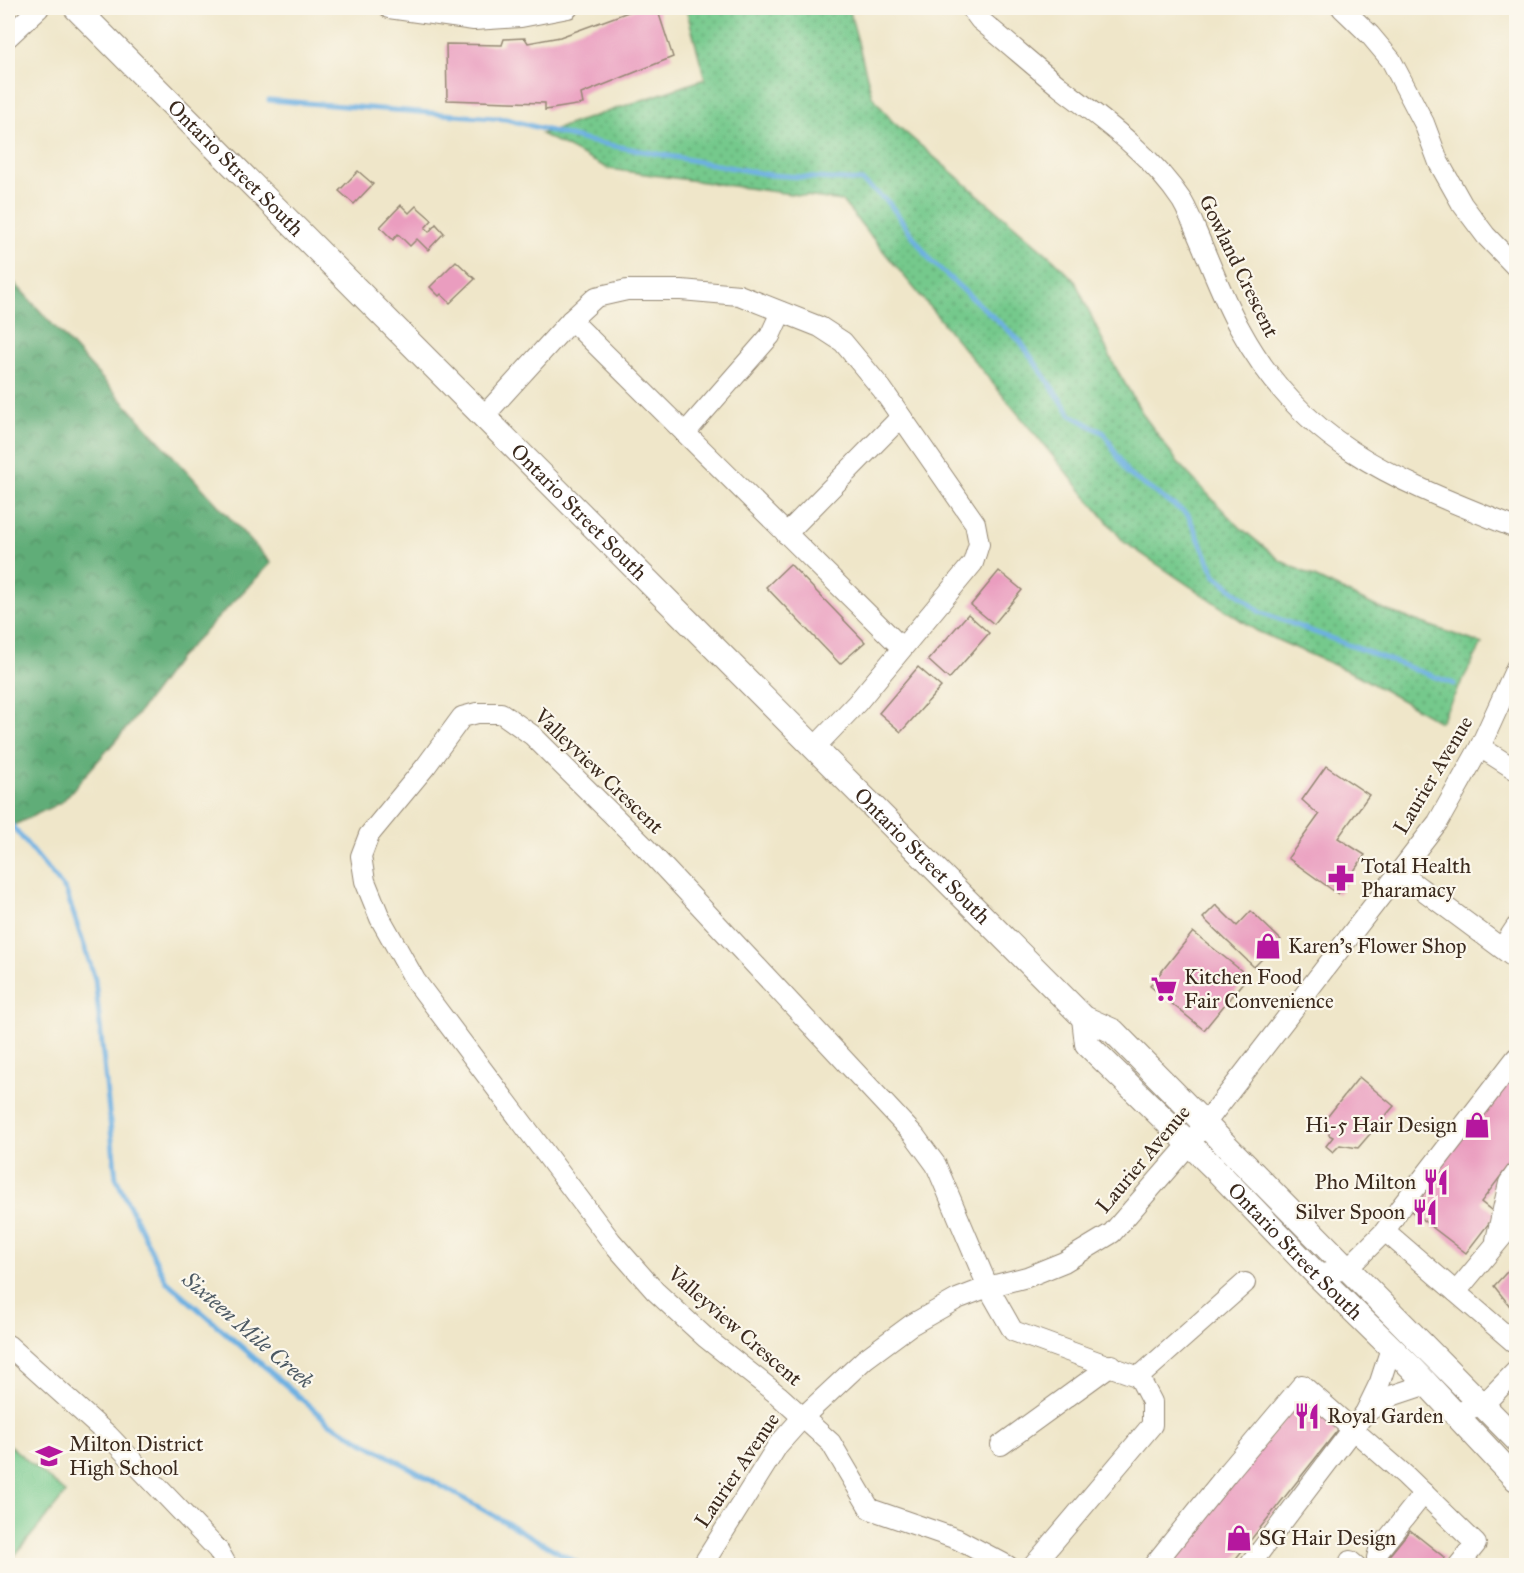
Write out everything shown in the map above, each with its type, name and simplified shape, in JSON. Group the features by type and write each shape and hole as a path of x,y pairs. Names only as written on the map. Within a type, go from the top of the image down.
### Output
{"main road":[{"name":"Ontario Street South","path":"76,8 1084,1018 1087,1044 1197,1133 1347,1269 1516,1439"},
{"name":"Ontario Street South","path":"1197,1133 1317,1275 1391,1347 1516,1479"}],"street":[{"path":"8,37 39,8"},
{"path":"398,8 474,20 521,12 568,8"},
{"name":"Gowland Crescent","path":"971,8 980,20 1145,156 1182,201 1240,329 1270,376 1299,410 1333,438 1377,468 1516,528"},
{"path":"1342,8 1370,35 1391,60 1424,123 1439,163 1462,204 1486,236 1516,267"},
{"path":"483,417 571,320 596,297 627,290 681,290 739,295 819,327 843,342 882,389 975,523 979,544 973,563 857,703 814,748"},
{"path":"685,433 770,336 782,312"},
{"path":"571,320 902,648"},
{"path":"786,534 901,417"},
{"name":"Laurier Avenue","path":"702,1566 778,1445 803,1416 865,1359 911,1326 957,1299 988,1287 1027,1277 1064,1262 1112,1233 1197,1133 1438,822 1480,747 1516,668"},
{"name":"Valleyview Crescent","path":"1008,1566 957,1539 870,1509 831,1443 803,1416 706,1338 655,1291 611,1241 414,980 380,918 365,881 361,856 369,835 426,766 462,717 477,713 501,713 532,735 646,848 914,1136 936,1165 988,1287 1012,1331 1139,1377"},
{"path":"1480,747 1516,770"},
{"path":"1400,873 1509,954 1516,927"},
{"path":"1317,1275 1347,1269 1385,1231 1400,1208 1516,1058"},
{"path":"1495,1243 1509,1183 1516,1173"},
{"path":"1456,1292 1516,1220"},
{"path":"1385,1231 1516,1344"},
{"path":"1033,1566 1152,1425 1152,1402 1139,1377 1245,1284"},
{"path":"8,1345 108,1435 218,1550 227,1566"},
{"path":"1249,1566 1359,1421 1380,1382 1391,1347"},
{"path":"1001,1445 1111,1365"},
{"path":"1455,1413 1483,1405 1516,1371"},
{"path":"1359,1421 1394,1395 1427,1384"},
{"path":"1153,1566 1302,1385 1359,1421 1424,1493 1476,1544 1458,1566"},
{"path":"1382,1566 1377,1558 1379,1550 1424,1493"}],"green space":[{"path":"686,8 849,8 872,96 892,121 1053,259 1075,281 1114,365 1144,416 1179,464 1235,523 1281,561 1379,608 1482,644 1440,722 1357,675 1257,631 1124,542 842,201 609,169 541,134 705,79"},
{"path":"9,277 271,563 179,658 131,723 62,802 8,828"},
{"path":"8,1444 66,1493 8,1564"}],"building":[{"path":"639,8 657,8 673,57 581,94 583,104 545,110 545,103 447,100 446,44 502,45 504,39 525,38 528,43 560,37"},
{"path":"358,171 373,184 354,204 339,191"},
{"path":"401,205 409,213 416,206 432,220 425,228 429,232 436,224 444,233 428,250 417,239 410,246 398,234 393,240 380,227"},
{"path":"456,261 475,279 450,303 430,287"},
{"path":"790,564 865,642 840,664 766,587"},
{"path":"999,571 1022,590 994,624 971,605"},
{"path":"968,614 989,633 949,679 928,660"},
{"path":"918,667 941,687 901,732 879,713"},
{"path":"1326,766 1369,795 1338,838 1365,855 1338,894 1288,858 1319,815 1302,800"},
{"path":"1216,905 1237,926 1251,911 1281,940 1254,967 1203,918"},
{"path":"1193,932 1248,976 1204,1030 1150,986"},
{"path":"1516,1065 1516,1156 1481,1202 1496,1214 1466,1253 1406,1207"},
{"path":"1359,1077 1394,1106 1358,1148 1340,1145 1333,1152 1326,1146 1333,1137 1329,1135 1329,1126 1324,1121"},
{"path":"1516,1262 1516,1308 1513,1310 1494,1286"},
{"path":"1304,1396 1341,1426 1230,1566 1162,1566"},
{"path":"1410,1530 1445,1558 1439,1566 1397,1566 1388,1557"}],"waterway":[{"path":"269,100 506,119 588,141 771,175 862,181 889,203 931,261 1020,341 1071,415 1104,433 1128,474 1188,515 1215,575 1260,612 1454,684"},
{"name":"Sixteen Mile Creek","path":"8,821 66,891 95,979 116,1178 166,1281 328,1422 583,1566"}],"place":[{"name":"Total Health Pharamacy","path":"1341,878"},
{"name":"Karen's Flower Shop","path":"1268,946"},
{"name":"Kitchen Food Fair Convenience","path":"1164,989"},
{"name":"Hi-5 Hair Design","path":"1477,1125"},
{"name":"Pho Milton","path":"1436,1182"},
{"name":"Silver Spoon","path":"1425,1212"},
{"name":"Royal Garden","path":"1307,1416"},
{"name":"Milton District High School","path":"49,1456"},
{"name":"SG Hair Design","path":"1239,1538"}]}
